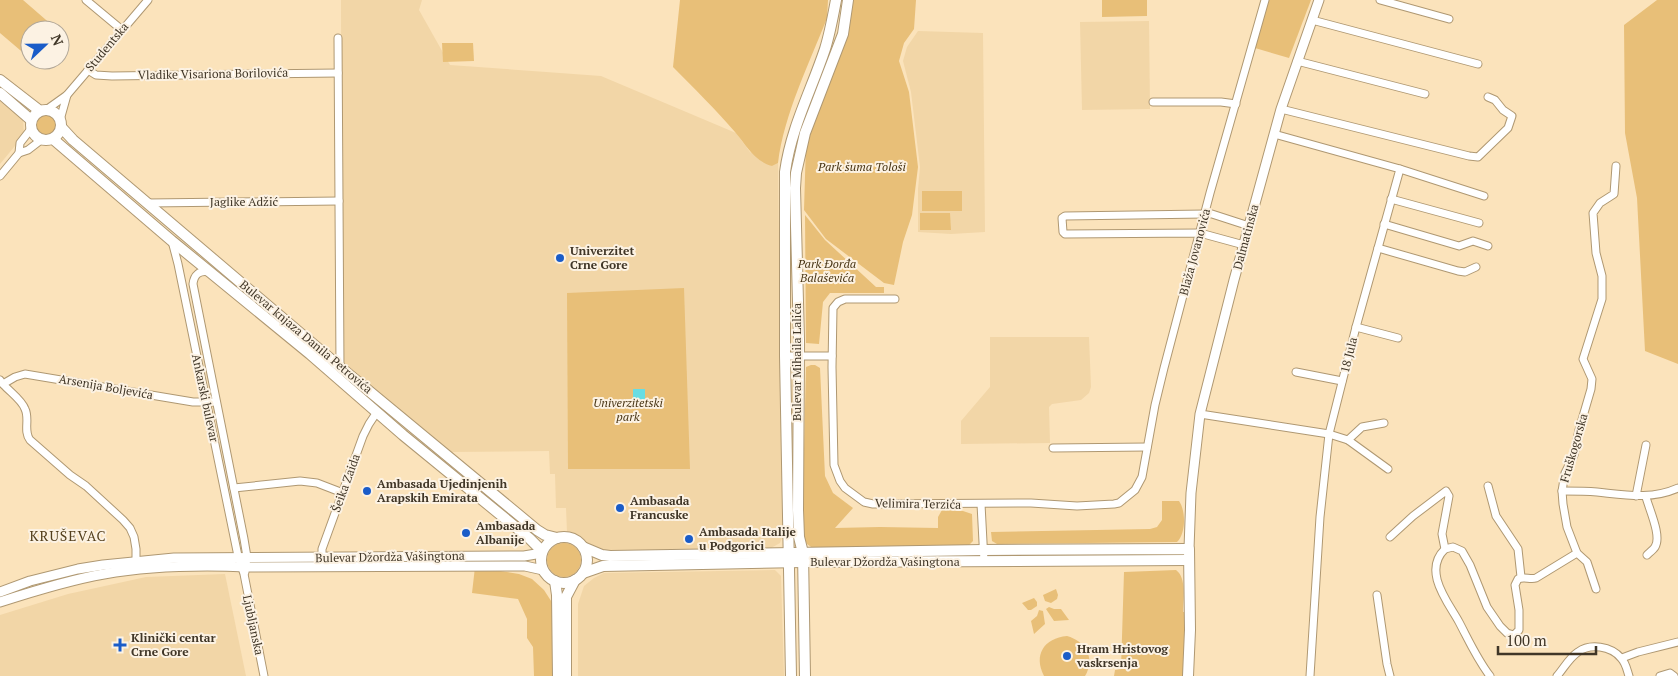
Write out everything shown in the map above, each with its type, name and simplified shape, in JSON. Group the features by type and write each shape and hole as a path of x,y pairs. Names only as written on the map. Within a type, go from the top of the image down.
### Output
{"main road":[{"name":"Bulevar Mihaila Lalića","path":"791,676 785,356 785,188 788,150 805,98 825,48 836,0"},
{"name":"Bulevar Mihaila Lalića","path":"806,676 803,558 799,535 798,501 796,173 805,133 843,34 848,0"},
{"name":"Bulevar knjaza Danila Petrovića","path":"0,80 43,110 55,113 70,138 340,367 537,530 545,535 557,538"},
{"path":"0,93 31,124 33,134 41,140 53,138 60,132 61,124"},
{"path":"31,124 43,110"},
{"name":"Bulevar knjaza Danila Petrovića","path":"53,138 172,241 258,310 529,538 542,552"},
{"path":"566,676 566,597 585,568 587,558 583,547 577,541 570,538 557,538 548,543 542,552 541,564 546,574 554,581 567,583 579,577"},
{"name":"Bulevar Džordža Vašingtona","path":"583,547 593,552 610,556 984,561 1189,554"},
{"name":"Bulevar Džordža Vašingtona","path":"803,558 983,550 1189,554"},
{"name":"Dalmatinska","path":"1188,676 1190,630 1189,554"},
{"name":"Bulevar Džordža Vašingtona","path":"579,577 602,566 790,558"},
{"path":"554,581 557,593 558,676"}],"street":[{"path":"86,0 122,30"},
{"name":"Studentska","path":"43,110 67,95 148,0"},
{"name":"Blaža Jovanovića","path":"1124,500 1139,484 1164,368 1265,0"},
{"name":"Dalmatinska","path":"1189,554 1191,493 1200,414 1281,109 1319,0"},
{"path":"1380,0 1449,19"},
{"path":"1312,20 1478,64"},
{"path":"338,38 340,367"},
{"path":"1297,61 1425,94"},
{"name":"Vladike Visariona Borilovića","path":"88,70 96,75 112,76 338,73"},
{"name":"Studentska","path":"61,124 67,95"},
{"path":"1281,109 1478,157 1508,128 1512,116 1503,110 1496,100 1488,97"},
{"path":"1153,102 1221,102 1236,104"},
{"path":"0,176 18,153 20,143 31,124"},
{"path":"1274,134 1400,168 1484,196"},
{"path":"18,153 28,150 41,140"},
{"name":"Fruškogorska","path":"1596,589 1588,562 1577,553 1567,527 1562,504 1562,491 1565,472 1574,455 1591,389 1592,379 1583,360 1594,322 1601,306 1603,286 1596,253 1593,213 1600,204 1614,194 1616,166"},
{"name":"18 Jula","path":"1310,676 1320,517 1329,434 1390,199 1400,168"},
{"path":"1390,199 1479,223"},
{"name":"Jaglike Adžić","path":"148,203 340,201"},
{"path":"1244,245 1200,233 1066,234 1063,232 1062,218 1065,216 1212,214 1249,226"},
{"path":"1384,224 1459,246 1472,241 1488,246"},
{"name":"Ankarski bulevar","path":"172,241 206,403 242,556"},
{"path":"1378,248 1458,271 1465,272 1476,266"},
{"name":"Ankarski bulevar","path":"210,272 205,271 197,274 193,284 234,488 242,556"},
{"name":"Velimira Terzića","path":"895,299 845,299 838,302 833,308 834,465 844,488 864,502 873,504 1031,503 1084,506 1114,504 1124,500"},
{"path":"1356,327 1398,338"},
{"path":"785,356 832,356"},
{"path":"1296,372 1342,381"},
{"name":"Arsenija Boljevića","path":"2,382 25,374 193,402 216,402"},
{"path":"2,382 24,406 28,416 26,434 30,440 70,475 86,486 130,528 136,543 136,565"},
{"name":"Šeika Zaida","path":"322,557 322,549 363,436 377,412"},
{"path":"1200,414 1329,434 1348,440 1388,469"},
{"path":"1348,440 1362,427 1384,423"},
{"path":"1636,496 1646,445"},
{"path":"1053,448 1147,447"},
{"path":"234,488 300,481 317,483 343,493"},
{"path":"1488,486 1496,516 1518,549 1521,577"},
{"path":"1562,491 1646,497 1667,493 1678,488"},
{"path":"1390,537 1412,516 1446,491 1449,496 1442,534 1445,549"},
{"path":"1646,497 1658,540 1655,547 1647,555"},
{"path":"981,504 984,561"},
{"path":"1490,676 1475,656 1459,621 1442,595 1439,586 1438,558 1445,549 1453,547 1462,551 1470,565 1487,607 1500,626 1511,636 1517,634 1519,630 1519,610 1515,585 1518,578 1521,577"},
{"name":"Bulevar Džordža Vašingtona","path":"136,565 174,558 242,556 524,556 542,552"},
{"path":"1521,577 1536,578 1577,553"},
{"name":"Ljubljanska","path":"242,556 264,676"},
{"path":"0,592 30,581 78,570 136,565"},
{"path":"0,602 74,580 136,565"},
{"name":"Bulevar Džordža Vašingtona","path":"136,565 222,566 244,570 525,566 543,570"},
{"path":"1378,595 1390,676"},
{"path":"1622,658 1678,642"},
{"path":"1557,676 1577,652 1593,646 1620,656 1628,676"},
{"path":"1660,676 1670,673 1674,676"}],"shaded area":[{"name":"Univerzitet Crne Gore","path":"341,0 422,0 419,10 450,65 601,76 736,133 750,152 772,166 778,163 783,534 780,543 771,548 606,553 592,548 582,538 567,532 566,508 556,508 555,474 550,474 549,451 450,452 342,362"},
{"path":"1149,21 1150,109 1082,110 1080,22"},
{"path":"918,31 983,33 985,232 951,234 918,232 920,167 911,92 903,61 907,47"},
{"path":"0,100 23,118 24,135 0,164"},
{"path":"990,337 1089,337 1091,387 1089,393 1081,400 1052,404 1049,407 1050,443 961,444 961,421 990,387"},
{"path":"775,570 781,576 784,676 578,676 578,604 584,586 594,578 604,573"},
{"name":"Klinički centar Crne Gore","path":"225,574 246,676 0,676 0,615 68,594 146,577"}],"green space":[{"path":"0,0 23,0 46,20 20,20 20,50 0,33"},
{"path":"680,0 828,0 827,18 791,108 778,163 772,166 760,161 673,67"},
{"name":"Park šuma Tološi","path":"848,0 916,0 914,29 904,43 899,61 909,92 918,167 912,215 903,242 894,285 884,283 826,239 804,210 806,143 838,60"},
{"path":"1102,0 1147,0 1147,16 1102,17"},
{"path":"1268,0 1311,0 1289,58 1255,48"},
{"path":"1657,0 1678,0 1678,364 1645,351 1637,198 1625,133 1624,25"},
{"path":"442,43 473,43 474,61 443,62"},
{"path":"42,115 50,115 56,121 56,129 50,135 42,135 36,129 36,121"},
{"path":"922,191 962,191 962,211 922,211"},
{"path":"920,213 950,213 951,230 920,230"},
{"name":"Park Đorđa Balaševića","path":"805,215 825,240 876,287 884,287 884,293 830,293 823,302 819,344 806,343"},
{"name":"Univerzitetski park","path":"684,288 690,469 568,469 567,293"},
{"path":"811,365 820,368 825,476 833,493 853,508 835,528 938,528 938,517 942,510 963,511 972,514 973,541 967,547 814,549 807,544 802,534 806,367"},
{"path":"1162,501 1179,501 1183,510 1183,528 1177,542 997,544 992,541 991,532 1150,529 1157,527 1162,520"},
{"path":"564,543 576,548 581,560 576,572 564,577 552,572 547,560 552,548"},
{"path":"475,567 519,574 532,579 544,590 553,604 553,676 534,676 533,647 527,638 527,619 518,599 472,593"},
{"path":"1176,570 1182,578 1183,584 1183,612 1187,612 1183,676 1114,676 1115,670 1121,669 1124,572"},
{"path":"1056,589 1057,599 1051,603 1045,601 1043,595"},
{"path":"1034,598 1037,606 1028,610 1022,603"},
{"path":"1049,607 1061,609 1069,620 1054,621 1046,609"},
{"path":"1039,610 1043,611 1045,624 1034,634 1031,621 1037,616"},
{"name":"Hram Hristovog vaskrsenja","path":"1067,636 1079,642 1087,651 1089,663 1085,676 1044,676 1040,661 1043,649 1052,640"}],"water":[{"path":"633,389 645,389 645,401 633,401"}],"place":[{"name":"Univerzitet Crne Gore","path":"560,258"},
{"name":"Ambasada Ujedinjenih Arapskih Emirata","path":"367,491"},
{"name":"Ambasada Francuske","path":"620,508"},
{"name":"Ambasada Albanije","path":"466,533"},
{"name":"Ambasada Italije u Podgorici","path":"689,539"},
{"name":"Klinički centar Crne Gore","path":"120,645"},
{"name":"Hram Hristovog vaskrsenja","path":"1067,656"}],"district":[{"name":"KRUŠEVAC","path":"68,536"}]}
